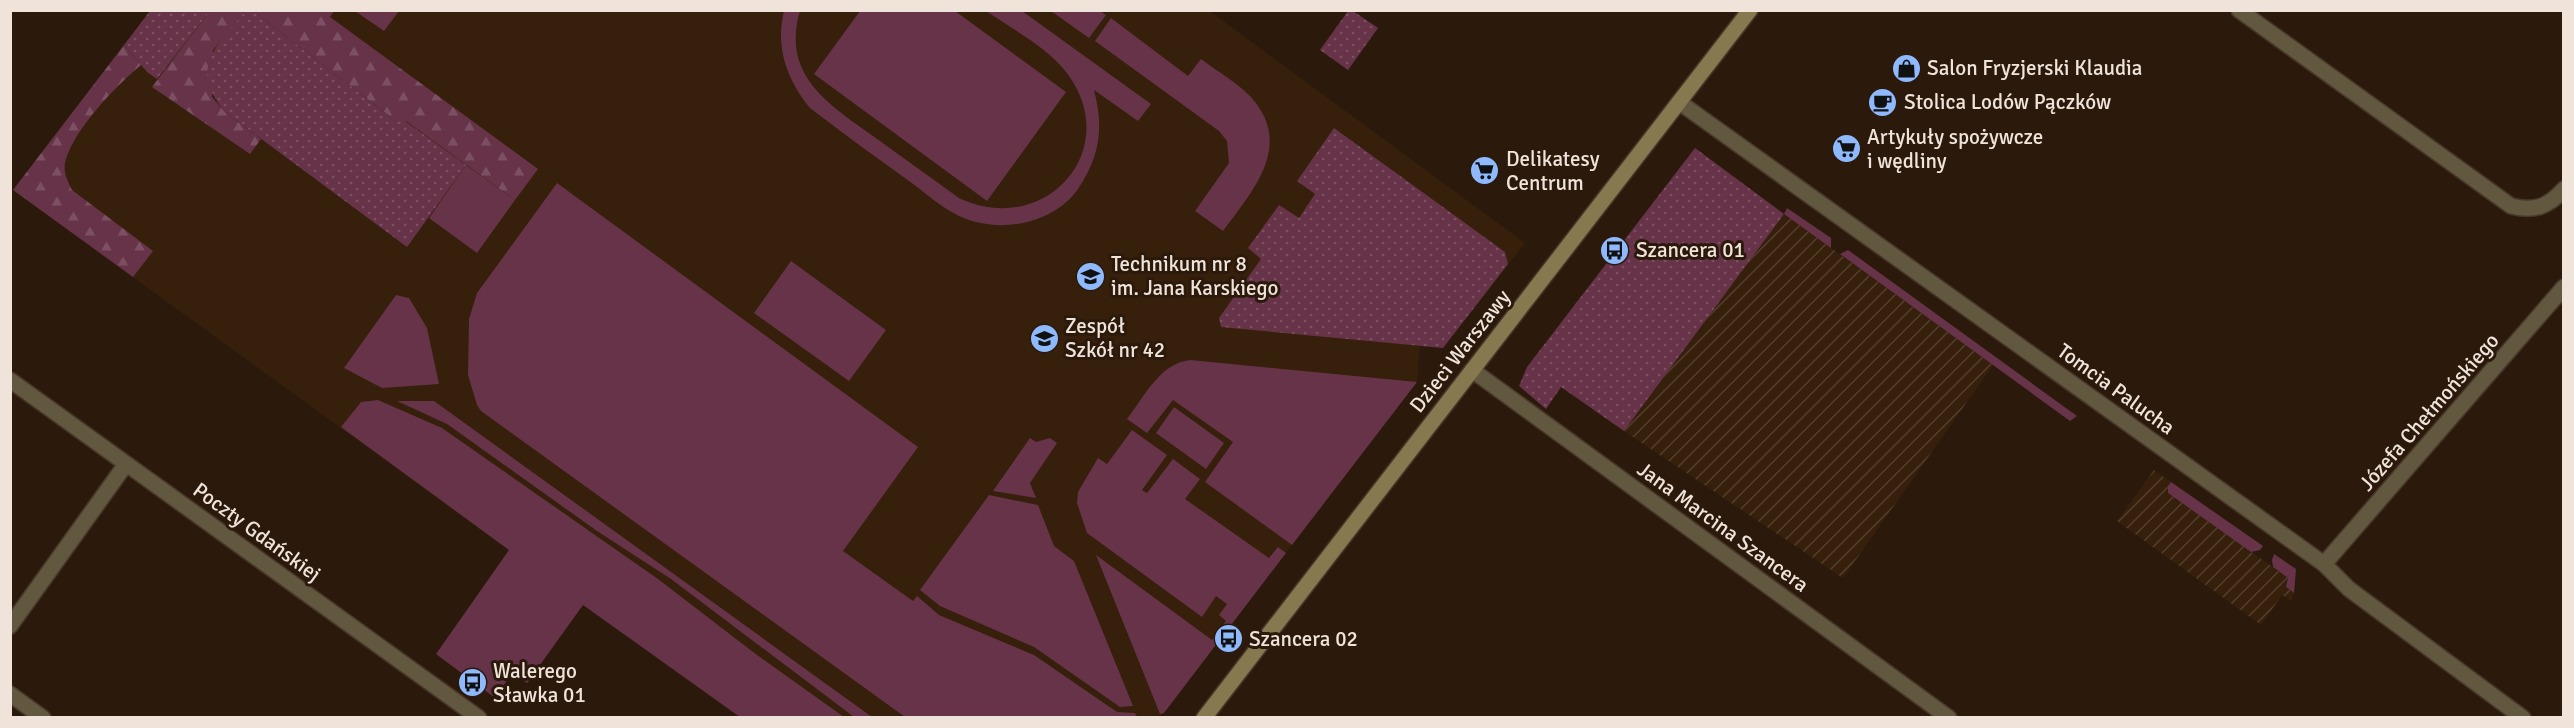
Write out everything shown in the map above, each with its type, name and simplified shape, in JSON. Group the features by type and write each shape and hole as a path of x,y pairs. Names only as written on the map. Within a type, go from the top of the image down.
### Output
{"street":[{"name":"Dzieci Warszawy","path":"1204,717 1750,10"},
{"path":"2239,10 2511,206 2541,208 2552,202 2564,189"},
{"name":"Tomcia Palucha","path":"1679,102 2324,564 2349,589 2523,717"},
{"name":"Józefa Chełmońskiego","path":"2324,564 2564,287"},
{"name":"Jana Marcina Szancera","path":"1472,370 1949,717"},
{"name":"Poczty Gdańskiej","path":"10,380 479,717"},
{"path":"10,626 126,464"},
{"path":"10,694 43,717"}],"shaded area":[{"path":"321,10 330,17 334,10 1208,10 1525,243 1443,348 1420,346 1417,382 1160,717 740,718 13,190 150,11"},
{"path":"1784,214 1993,365 1843,578 1624,431"},
{"path":"2154,470 2171,482 2168,486 2168,493 2288,578 2286,587 2294,593 2291,601 2282,595 2261,625 2117,521"}],"green space":[{"path":"247,10 253,11 396,121 405,121 466,165 407,247 225,112 214,96 208,83 210,58 225,35"},
{"path":"150,11 210,11 157,79 147,72 124,45"},
{"path":"210,11 247,11 213,50 212,97 225,112 261,139 250,154 152,87"},
{"path":"253,11 334,11 330,17 538,169 515,200 406,121 396,121"},
{"path":"355,11 399,11 384,31"},
{"path":"784,11 800,11 796,34 797,55 804,73 829,103 959,198 990,207 1019,207 1045,197 1065,181 1080,159 1086,133 1083,105 1062,67 1031,40 986,11 1022,11 1151,104 1138,121 1094,90 1099,117 1098,141 1085,177 1068,201 1056,210 1027,222 1012,225 981,223 958,216 943,207 810,108 795,86 785,62 781,37"},
{"path":"860,11 955,11 1066,92 987,201 814,74"},
{"path":"1051,11 1100,11 1106,15 1089,38"},
{"path":"1348,11 1353,11 1378,28 1348,70 1320,50"},
{"path":"1111,18 1188,76 1201,59 1245,91 1263,114 1269,132 1269,149 1265,166 1257,183 1223,231 1195,211 1229,163 1227,141 1219,131 1095,41"},
{"path":"124,45 141,65 109,96 78,134 66,159 65,171 72,190 153,251 133,277 13,190"},
{"path":"1334,128 1505,252 1508,264 1443,348 1221,327 1219,318 1261,259 1248,248 1279,205 1299,218 1315,194 1297,181"},
{"path":"1695,148 1784,214 1624,431 1561,387 1546,409 1519,386 1527,367"},
{"path":"466,165 515,200 477,253 429,218"},
{"path":"557,183 918,447 843,551 913,601 917,596 939,615 1034,655 1117,712 1135,713 1137,717 905,717 481,411 468,375 469,319 477,293"},
{"path":"1787,208 1831,238 1831,248 1784,214"},
{"path":"1848,250 2077,416 2070,421 1840,254"},
{"path":"791,261 886,330 849,381 754,313"},
{"path":"396,295 409,298 427,328 439,384 382,388 344,368"},
{"path":"1190,360 1417,382 1292,545 1205,482 1233,442 1173,400 1147,433 1127,419 1161,374 1179,362"},
{"path":"378,400 442,428 658,579 757,655 844,717 740,717 583,605 527,683 512,673 495,698 436,654 509,550 341,427 361,402"},
{"path":"397,401 434,401 872,717 854,717 671,579 597,531 447,424"},
{"path":"1174,407 1224,443 1206,469 1156,433"},
{"path":"1132,430 1167,455 1142,490 1147,493 1173,459 1200,479 1185,499 1269,558 1278,547 1286,553 1164,713 1160,714 1096,555 1212,640 1226,621 1219,615 1227,604 1216,596 1202,617 1087,533 1077,503 1078,492 1098,458 1107,464"},
{"path":"1030,438 1036,442 1050,438 1057,443 1030,483 1036,498 993,491"},
{"path":"2171,482 2263,546 2260,550 2251,552 2168,493 2168,486"},
{"path":"989,495 1038,505 1054,546 1074,561 1133,706 1120,707 1034,647 940,606 920,590"},
{"path":"2274,554 2296,569 2294,593 2286,587 2288,578 2273,567"}],"place":[{"name":"Salon Fryzjerski Klaudia","path":"1906,68"},
{"name":"Stolica Lodów Pączków","path":"1883,102"},
{"name":"Artykuły spożywcze i wędliny","path":"1846,149"},
{"name":"Delikatesy Centrum","path":"1485,171"},
{"name":"Szancera 01","path":"1615,250"},
{"name":"Technikum nr 8 im. Jana Karskiego","path":"1090,276"},
{"name":"Zespół Szkół nr 42","path":"1044,338"},
{"name":"Szancera 02","path":"1228,639"},
{"name":"Walerego Sławka 01","path":"472,683"}]}
